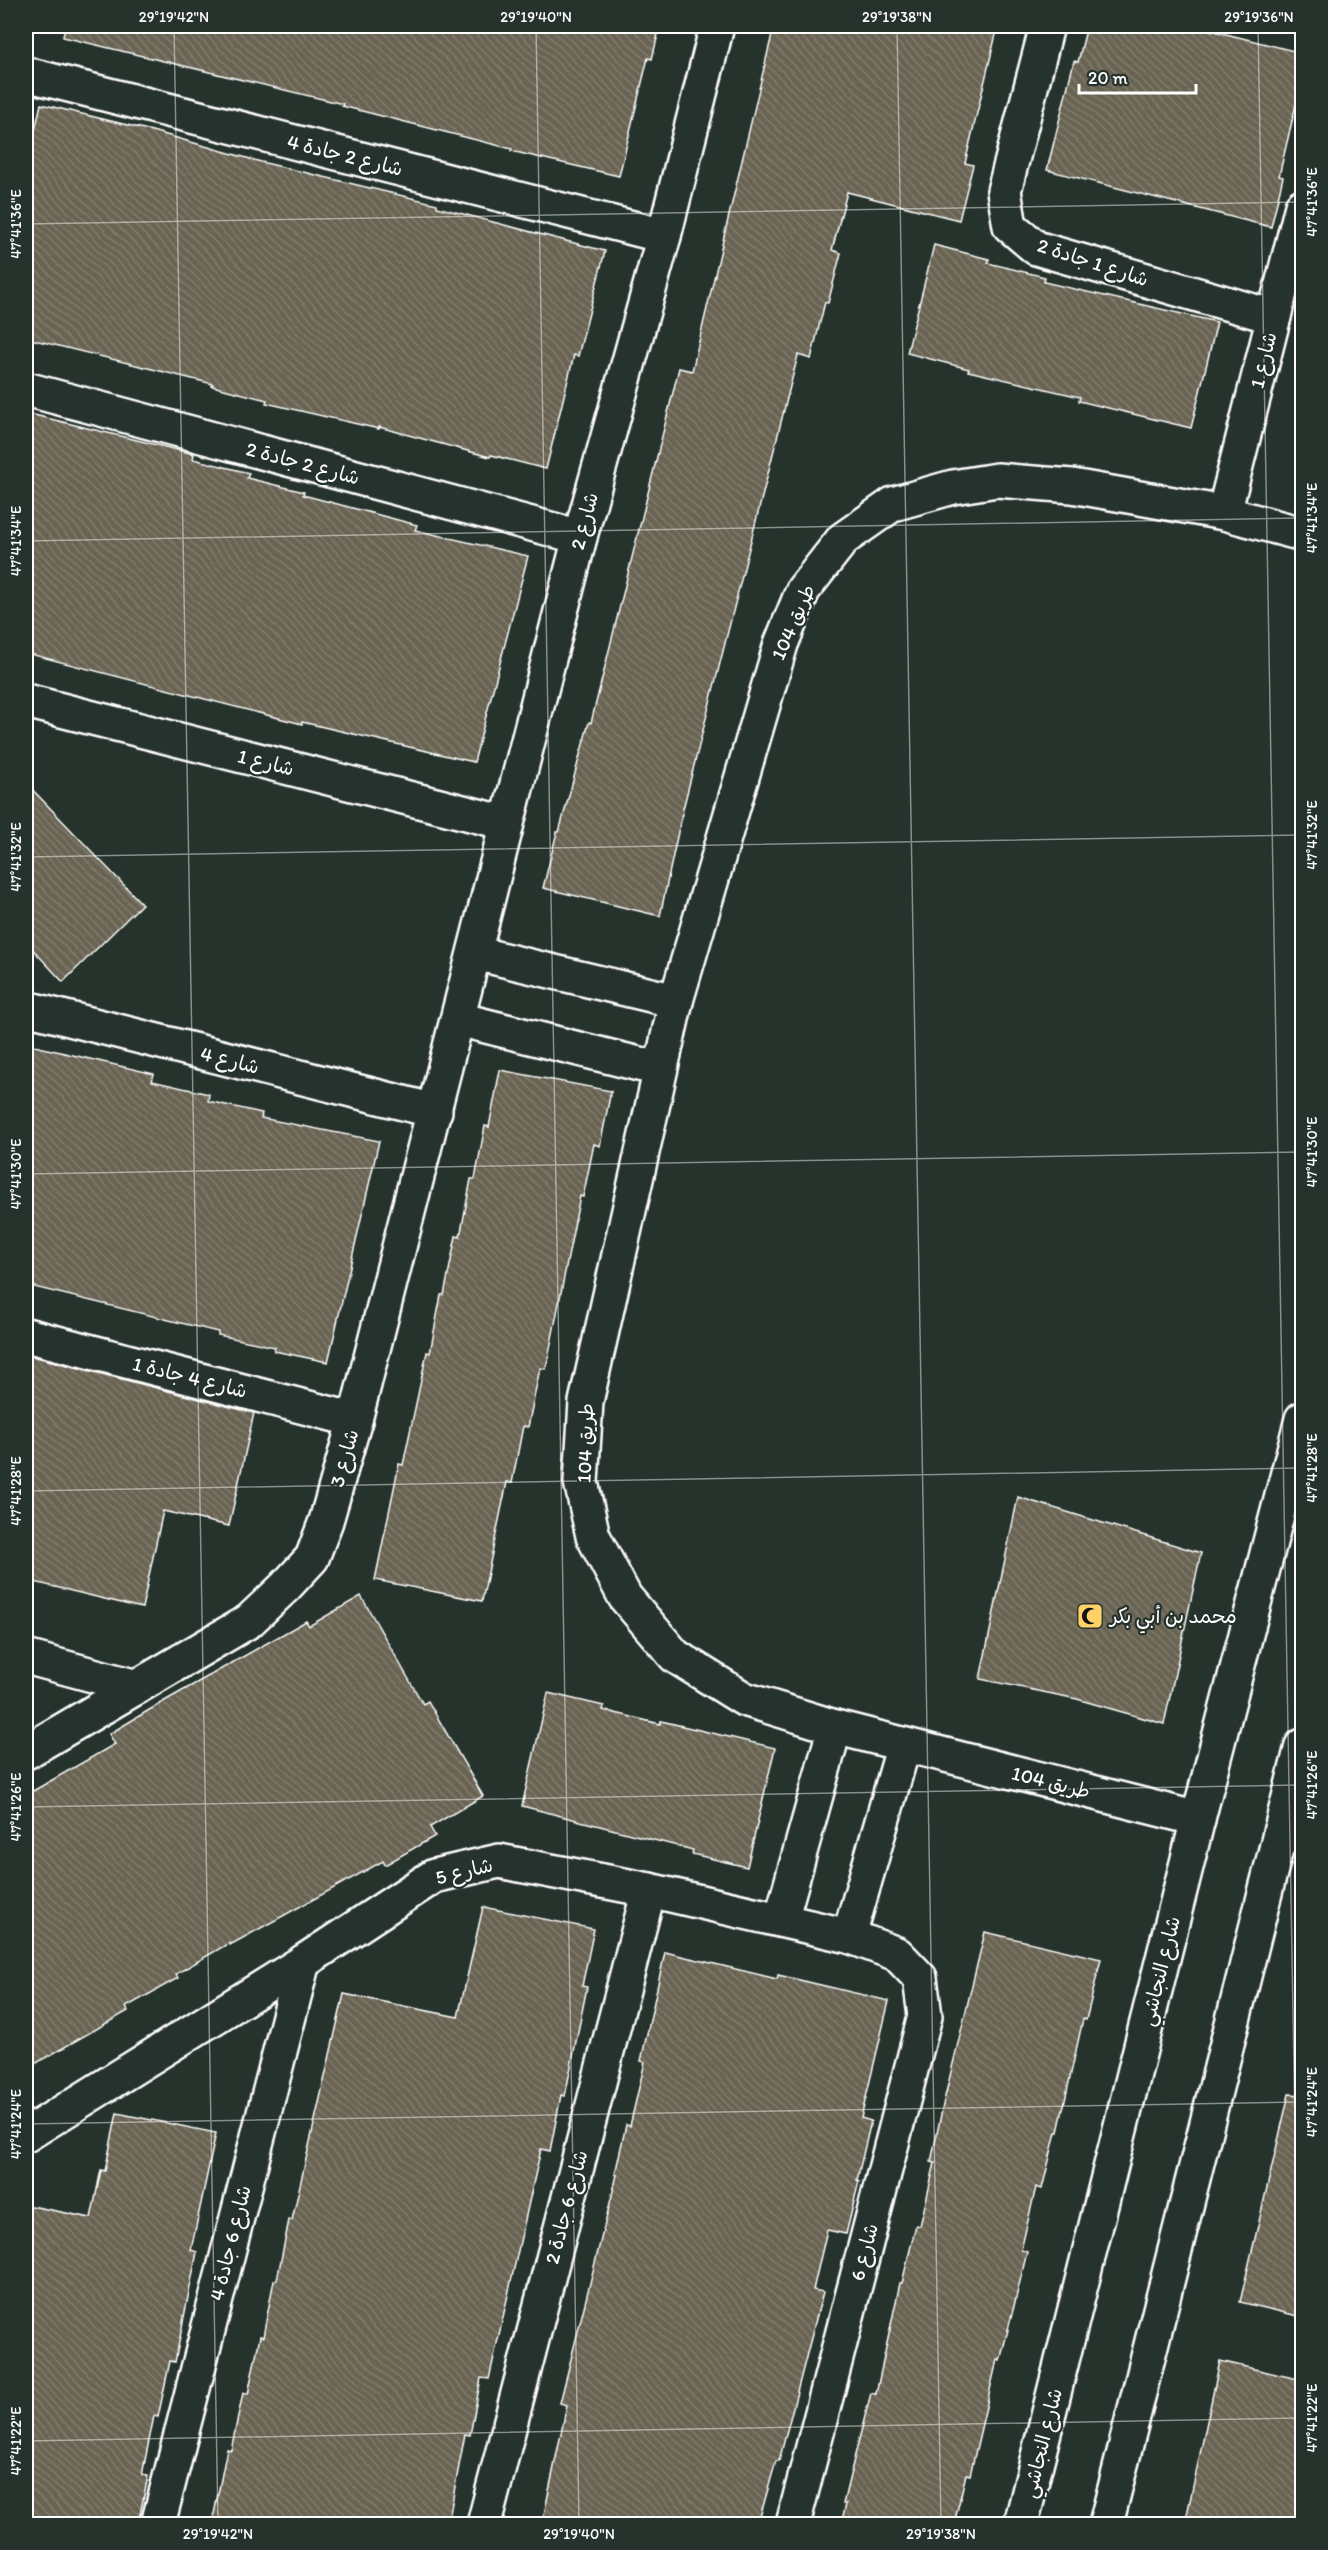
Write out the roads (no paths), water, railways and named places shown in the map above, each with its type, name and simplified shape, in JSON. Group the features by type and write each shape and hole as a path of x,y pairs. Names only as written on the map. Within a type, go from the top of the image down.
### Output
{"street":[{"name":"شارع 2","path":"458,1019 580,537 664,236 717,26"},
{"name":"شارع 1 جادة 2","path":"1047,26 1004,191 1010,226 1036,248 1274,317"},
{"name":"شارع 2 جادة 4","path":"26,74 664,236"},
{"name":"شارع 1","path":"1224,513 1302,206"},
{"name":"شارع 2 جادة 2","path":"26,389 580,537"},
{"name":"طريق 104","path":"1198,1819 835,1727 744,1699 675,1656 625,1597 592,1536 581,1482 586,1402 658,1069 676,1000 781,644 803,590 843,539 893,504 953,487 997,480 1072,486 1224,513 1302,534"},
{"name":"شارع 1","path":"26,701 506,823"},
{"path":"475,953 676,1000"},
{"name":"شارع 4","path":"26,1008 435,1111"},
{"path":"458,1019 658,1069"},
{"name":"شارع 3","path":"26,1752 249,1621 312,1558 326,1521 355,1420 458,1019"},
{"name":"شارع 4 جادة 1","path":"26,1335 355,1420"},
{"name":"شارع النجاشي","path":"1021,2524 1198,1819 1302,1419"},
{"path":"26,1657 137,1687"},
{"path":"781,1920 835,1727"},
{"path":"849,1936 904,1745"},
{"path":"1106,2524 1291,1835 1302,1746"},
{"name":"شارع 5","path":"26,2135 303,1962 434,1876 499,1861 649,1890 849,1936 897,1954 920,1978"},
{"name":"شارع 6 جادة 2","path":"484,2524 649,1890"},
{"name":"شارع 6 جادة 4","path":"158,2524 303,1962"},
{"name":"شارع 6","path":"793,2524 926,2016 920,1978"}],"place":[{"name":"محمد بن أبي بكر","path":"1090,1616"}]}
